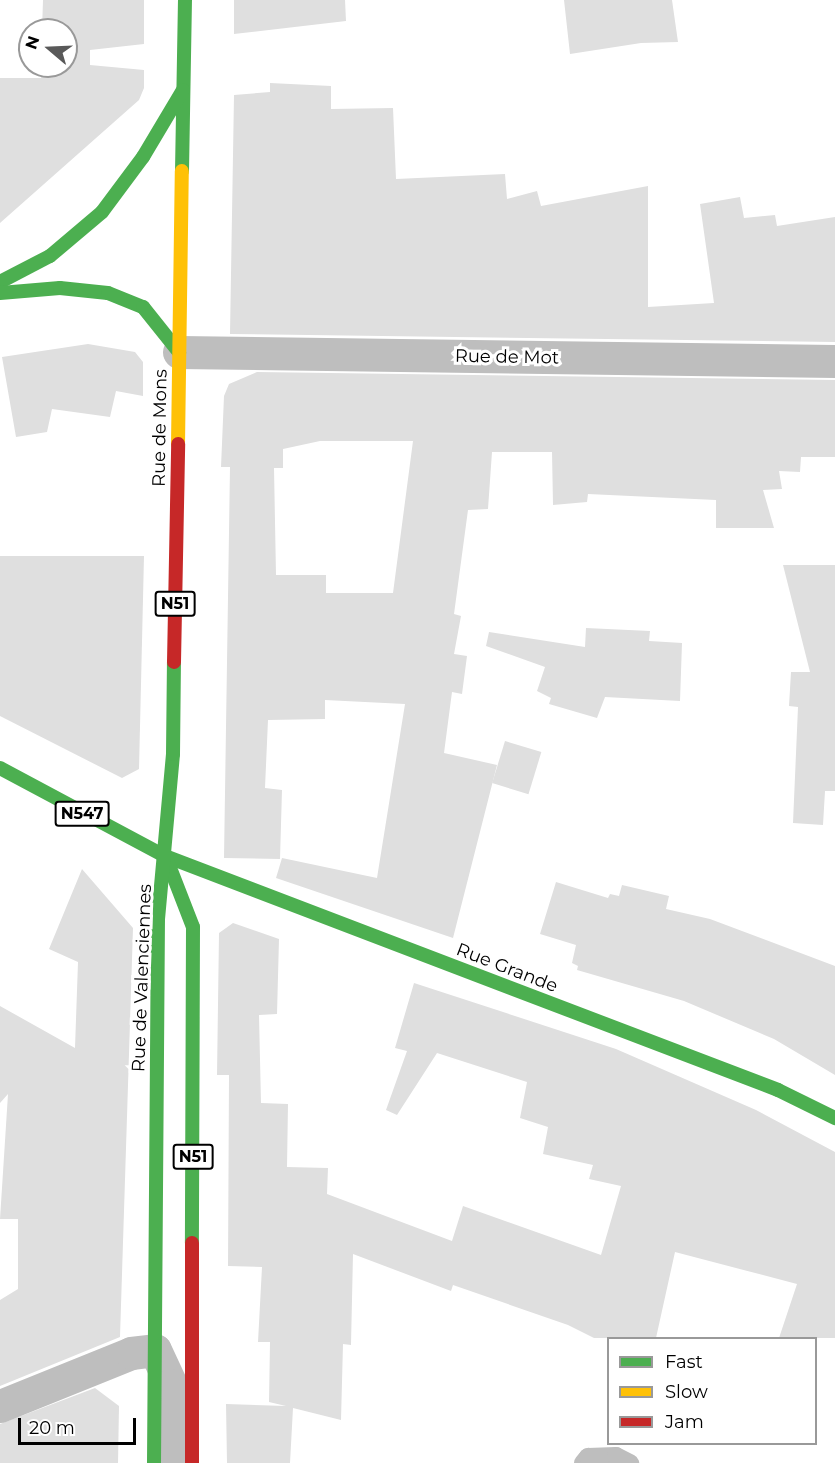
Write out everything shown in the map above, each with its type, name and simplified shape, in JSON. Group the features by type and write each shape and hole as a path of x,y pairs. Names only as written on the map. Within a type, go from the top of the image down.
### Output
{"main road":[{"name":"Rue de Mons","path":"165,856 173,754 185,0"},
{"path":"0,282 50,256 102,212 143,157 184,88"},
{"path":"0,292 60,288 108,293 143,307 179,352"},
{"name":"N547","path":"0,768 165,856"},
{"name":"Rue Grande","path":"165,856 778,1090 835,1118"},
{"name":"Rue de Valenciennes","path":"154,1463 158,919 165,856"},
{"name":"Rue de Valenciennes","path":"165,856 194,927 192,1463"}],"street":[{"name":"Rue de Mot","path":"179,352 835,361"},
{"path":"0,1406 131,1353 155,1350 171,1385 174,1463"}],"lane":[{"path":"583,1463 588,1457 616,1456 630,1463"}],"building":[{"path":"43,0 144,0 144,44 90,50 90,65 144,70 144,88 139,100 0,223 0,78 78,78 78,18 42,18"},
{"path":"234,0 345,0 346,21 234,34"},
{"path":"564,0 672,0 678,42 641,43 570,54"},
{"path":"270,83 331,86 331,109 393,108 396,179 505,174 507,199 537,191 541,206 648,186 648,307 714,303 700,204 740,197 744,218 775,215 777,226 835,217 835,342 230,334 234,95 270,92"},
{"path":"88,344 135,352 143,362 143,396 116,391 110,417 52,409 47,432 16,437 2,357"},
{"path":"257,372 835,380 835,457 801,457 800,472 779,471 782,489 763,490 774,528 716,528 716,500 588,494 587,502 553,505 552,452 492,452 488,509 468,510 454,614 461,616 454,654 467,656 462,694 452,692 444,753 497,765 453,938 276,878 282,858 377,878 405,704 325,700 325,719 268,720 265,788 282,790 280,859 224,858 230,467 221,467 224,396 229,384","holes":["320,441 413,441 393,593 326,593 326,575 276,575 274,468 283,468 283,449"]},
{"path":"0,556 144,556 139,769 122,778 0,716"},
{"path":"783,565 835,565 835,791 825,791 823,825 793,823 798,707 789,706 791,672 810,672"},
{"path":"586,628 650,631 649,641 682,643 680,701 605,697 597,718 549,704 551,698 537,691 545,667 486,646 489,632 585,647"},
{"path":"505,741 541,752 528,794 492,783"},
{"path":"82,869 133,928 120,1337 0,1386 0,1300 18,1289 18,1219 0,1219 8,1094 0,1103 0,1006 75,1048 78,962 49,949"},
{"path":"556,882 608,898 610,894 619,896 622,885 669,896 666,909 710,919 835,966 835,1075 774,1039 684,1001 577,970 578,966 572,963 576,945 540,934"},
{"path":"233,923 279,939 277,1014 259,1015 261,1103 288,1104 287,1167 328,1168 327,1194 452,1241 463,1206 601,1255 621,1186 589,1179 593,1165 543,1154 548,1127 520,1118 527,1082 437,1053 397,1115 386,1110 407,1051 395,1048 414,983 616,1049 756,1110 835,1152 835,1338 779,1337 797,1284 675,1252 656,1337 607,1338 594,1338 568,1325 453,1285 451,1291 353,1254 351,1345 343,1344 341,1420 293,1408 290,1463 227,1463 226,1404 286,1406 269,1402 270,1342 258,1342 262,1267 228,1266 229,1075 217,1075 219,933"},
{"path":"95,1388 119,1406 118,1463 0,1463 0,1424"}],"traffic: fast":[{"path":"182,171 185,0"},
{"path":"0,282 50,256 102,212 143,157 183,90"},
{"path":"0,293 60,288 108,293 143,307 179,352"},
{"path":"154,1463 158,919 173,754 174,662"},
{"path":"0,768 165,856"},
{"path":"165,856 778,1090 835,1118"},
{"path":"167,860 193,927 192,1243"}],"traffic: slow":[{"path":"178,444 182,171"}],"traffic: jam":[{"path":"174,662 178,444"},
{"path":"192,1243 192,1463"}]}
